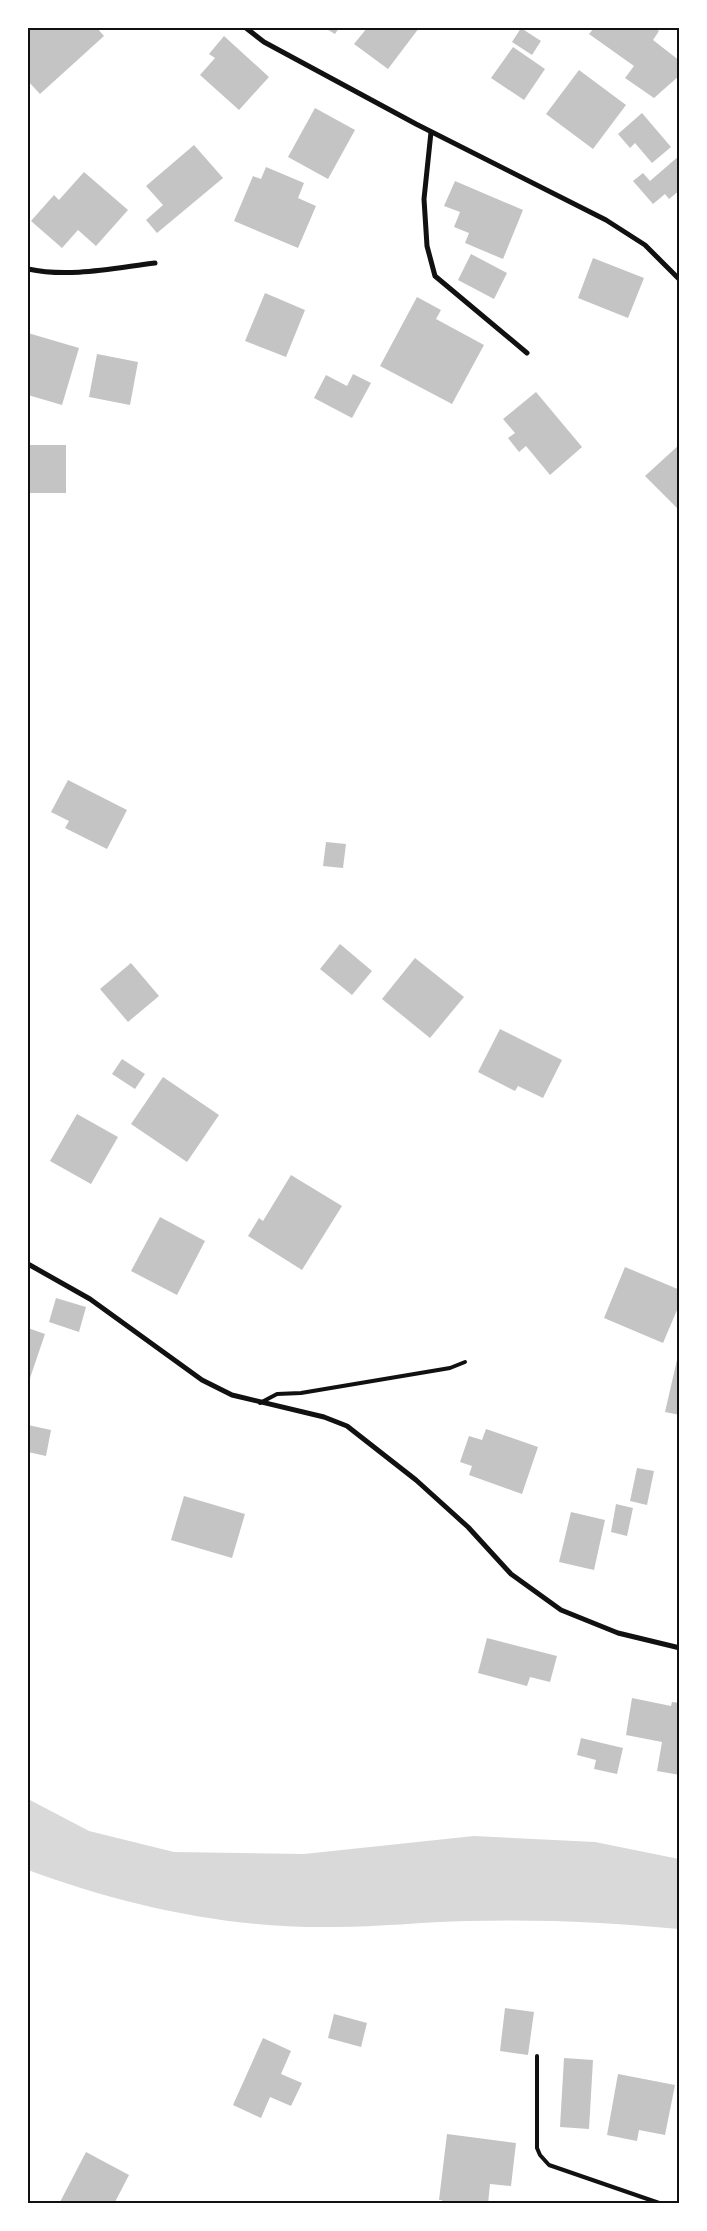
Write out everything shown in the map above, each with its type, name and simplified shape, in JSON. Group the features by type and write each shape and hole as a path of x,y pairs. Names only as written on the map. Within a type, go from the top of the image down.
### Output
{"street":[{"path":"246,28 264,42 431,132 606,220 645,245 680,280"},
{"path":"431,132 424,199 427,246 435,276 528,353"},
{"path":"28,269 88,272 155,263"},
{"path":"28,1264 90,1299 202,1380 232,1395 324,1417 347,1426 429,1492 468,1527 511,1574 561,1610 618,1633 680,1648"}],"lane":[{"path":"260,1403 277,1394 301,1393 450,1368 465,1362"},
{"path":"538,2056 537,2148 543,2161 549,2165 662,2204"}],"shaded area":[{"path":"28,1799 89,1831 174,1852 304,1854 474,1836 595,1842 679,1859 679,1929 521,1920 352,1927 296,1927 256,1924 178,1913 102,1894 28,1870"}],"building":[{"path":"28,28 97,28 104,36 40,94 28,81"},
{"path":"325,28 339,28 335,34"},
{"path":"367,28 419,28 388,69 354,44"},
{"path":"521,28 541,41 532,55 512,42"},
{"path":"594,28 654,28 659,31 653,40 680,61 680,75 654,98 625,78 634,66 589,34"},
{"path":"224,36 269,77 239,110 200,75 215,58 209,54"},
{"path":"513,47 545,69 524,100 491,78"},
{"path":"579,70 626,105 593,149 546,114"},
{"path":"315,108 355,130 328,179 288,157"},
{"path":"642,113 671,147 652,163 635,143 630,148 618,134"},
{"path":"194,145 223,178 157,233 146,220 163,205 146,186"},
{"path":"680,155 680,190 669,199 665,194 653,204 633,181 643,173 650,181"},
{"path":"266,167 304,183 298,198 316,206 298,248 234,221 253,176 261,179"},
{"path":"84,172 128,210 96,246 78,230 62,248 31,221 54,195 59,200"},
{"path":"455,181 523,210 503,259 465,243 469,233 454,227 460,212 444,206"},
{"path":"471,254 507,273 494,299 458,280"},
{"path":"593,258 644,278 628,318 578,298"},
{"path":"265,293 305,310 286,357 245,341"},
{"path":"417,297 441,310 436,319 484,345 452,404 380,366"},
{"path":"28,333 79,348 62,405 28,395"},
{"path":"97,354 138,362 130,405 89,397"},
{"path":"353,374 371,383 352,418 314,398 326,375 347,386"},
{"path":"536,392 582,447 550,475 526,446 519,452 508,438 515,433 503,419"},
{"path":"680,444 680,511 645,476"},
{"path":"28,445 66,445 66,493 28,493"},
{"path":"68,780 127,810 107,849 65,828 69,821 51,812"},
{"path":"326,842 346,844 343,868 323,866"},
{"path":"340,944 372,971 352,995 320,969"},
{"path":"415,958 464,997 430,1038 382,999"},
{"path":"131,963 159,996 128,1022 100,989"},
{"path":"500,1029 562,1060 543,1098 518,1086 515,1091 478,1072"},
{"path":"122,1059 145,1074 135,1089 112,1074"},
{"path":"163,1077 219,1115 187,1162 131,1124"},
{"path":"77,1114 118,1137 91,1184 50,1161"},
{"path":"291,1175 342,1206 302,1270 248,1236 259,1218 263,1221"},
{"path":"160,1217 205,1241 177,1295 131,1271"},
{"path":"625,1267 680,1290 680,1303 663,1343 604,1318"},
{"path":"56,1298 86,1307 79,1332 49,1322"},
{"path":"28,1328 45,1334 28,1384"},
{"path":"677,1360 680,1360 680,1415 665,1412"},
{"path":"28,1425 51,1430 46,1456 28,1452"},
{"path":"486,1429 538,1447 522,1494 469,1475 472,1466 460,1462 469,1436 482,1440"},
{"path":"637,1468 654,1471 647,1505 630,1501"},
{"path":"184,1496 245,1514 232,1558 171,1540"},
{"path":"616,1504 633,1508 627,1536 611,1532"},
{"path":"571,1512 605,1520 594,1570 559,1562"},
{"path":"487,1638 557,1656 550,1682 530,1677 527,1686 478,1673"},
{"path":"632,1698 671,1706 672,1702 680,1703 680,1775 657,1771 662,1742 626,1735"},
{"path":"581,1738 623,1748 617,1774 594,1769 596,1760 577,1755"},
{"path":"505,2008 534,2012 528,2055 500,2051"},
{"path":"334,2014 367,2023 361,2047 328,2038"},
{"path":"263,2038 291,2051 281,2074 302,2083 291,2106 270,2097 261,2118 233,2105"},
{"path":"564,2058 593,2060 589,2129 560,2127"},
{"path":"618,2074 675,2085 665,2135 639,2130 637,2141 607,2135"},
{"path":"447,2134 516,2143 511,2186 490,2184 488,2204 442,2204 442,2200 439,2200"},
{"path":"86,2152 129,2175 114,2204 59,2204"}]}
